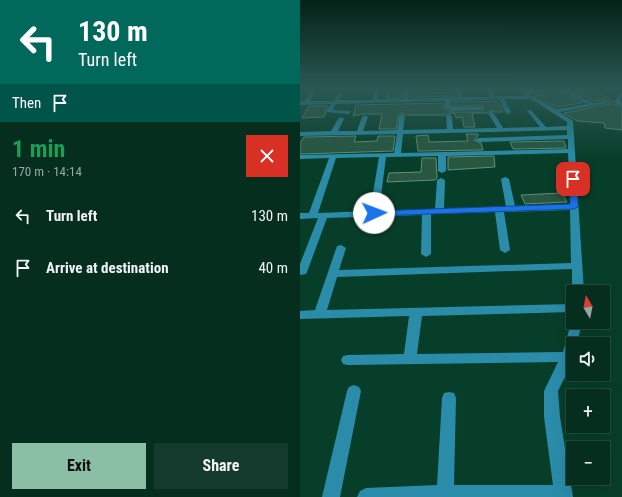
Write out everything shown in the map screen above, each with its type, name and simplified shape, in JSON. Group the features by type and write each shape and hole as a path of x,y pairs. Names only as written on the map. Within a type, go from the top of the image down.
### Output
{"street":[{"path":"333,111 348,112"},
{"path":"530,111 545,129"},
{"path":"556,111 570,121 578,285"},
{"path":"491,114 501,130"},
{"path":"397,155 402,116"},
{"path":"449,116 450,131"},
{"path":"360,133 365,117"},
{"path":"333,134 341,119"},
{"path":"300,134 570,128"},
{"path":"478,140 571,137"},
{"path":"300,157 572,151"},
{"path":"442,154 442,171"},
{"path":"374,213 383,155"},
{"path":"313,215 333,156"},
{"path":"505,179 511,209"},
{"path":"439,211 441,180"},
{"path":"300,216 574,207"},
{"path":"499,209 505,250"},
{"path":"426,254 427,212"},
{"path":"302,272 324,215"},
{"path":"320,314 340,248"},
{"path":"332,274 577,266"},
{"path":"300,315 566,308"},
{"path":"410,359 416,312"},
{"path":"348,360 566,357"},
{"path":"366,497 564,495 551,403 551,391 566,361"},
{"path":"331,497 354,391"},
{"path":"446,495 449,398"}],"building":[{"path":"306,111 325,111 326,113 324,117 302,118"},
{"path":"354,111 490,111 487,113 472,113 475,127 464,127 462,117 456,118 455,114 450,113 445,115 406,115 401,113 398,116 396,129 379,129 382,114 364,114 353,116"},
{"path":"573,111 622,111 622,130 605,128 604,123 577,121 564,113"},
{"path":"466,134 478,134 474,140 481,143 483,150 418,151 416,136 428,135 429,142 468,141"},
{"path":"356,136 354,142 377,141 378,136 395,136 393,151 300,154 300,143 304,137"},
{"path":"564,141 566,148 513,149 510,142"},
{"path":"494,156 495,167 448,170 448,157"},
{"path":"422,158 436,158 437,178 435,180 387,182 389,173 421,172"},
{"path":"562,193 567,202 525,204 521,195"}],"route":[{"path":"374,213 574,207 573,179"}]}
